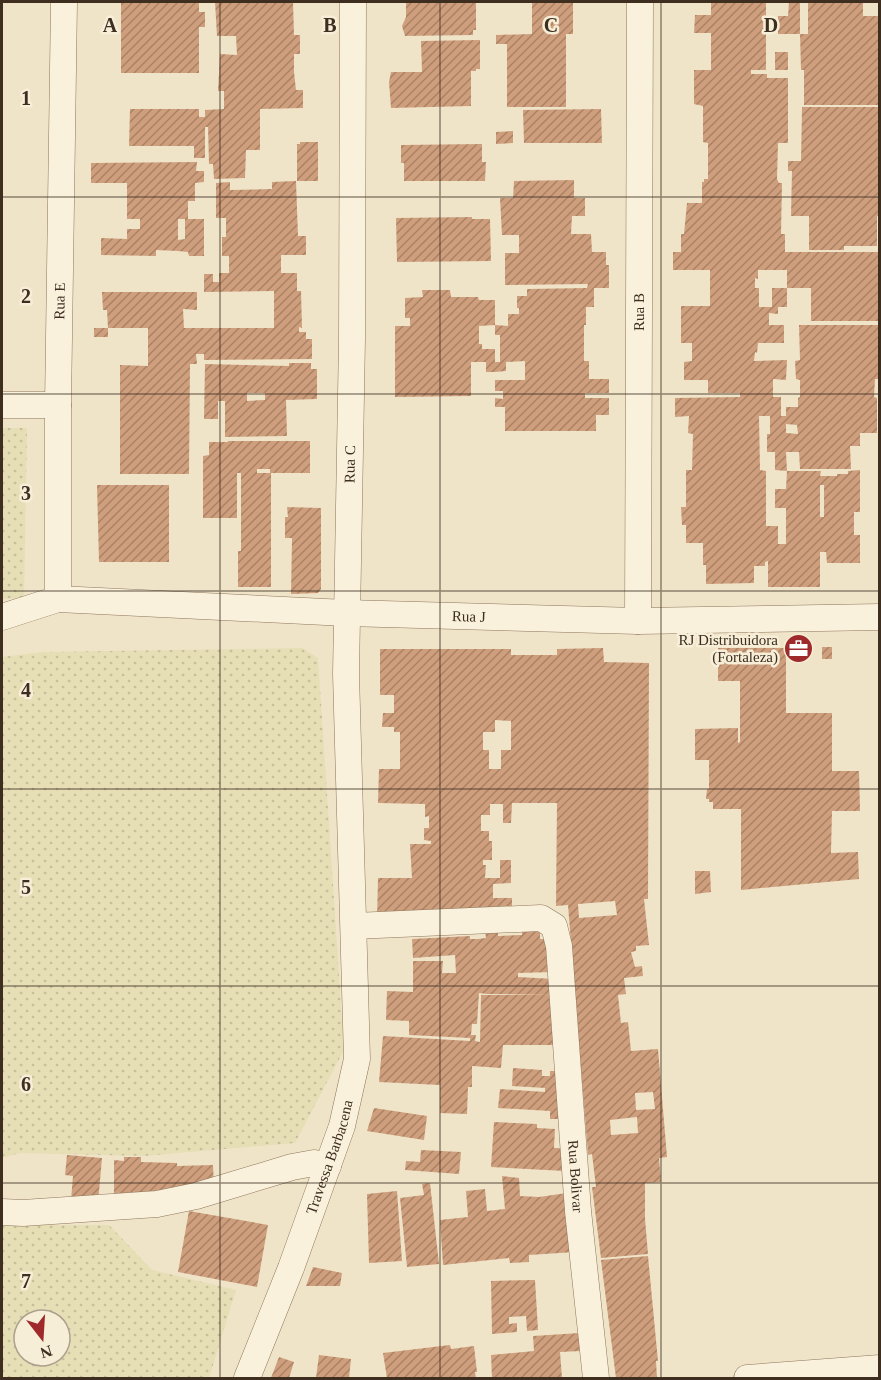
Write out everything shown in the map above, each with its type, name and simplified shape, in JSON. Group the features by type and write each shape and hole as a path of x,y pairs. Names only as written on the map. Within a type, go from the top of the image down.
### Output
{"street":[{"name":"Rua E","path":"58,598 58,405 64,2"},
{"name":"Rua C","path":"352,2 352,339 346,674 354,926"},
{"name":"Rua B","path":"638,621 640,2"},
{"path":"2,405 58,405"},
{"path":"2,617 58,598"},
{"name":"Rua J","path":"58,598 346,613 638,621 879,617"},
{"name":"Rua Bolivar","path":"354,926 541,918 555,926 561,975 578,1211 596,1378"},
{"name":"Travessa Barbacena","path":"247,1378 291,1268 342,1126 357,1059 354,926"},
{"path":"2,1212 23,1213 157,1204 196,1196 292,1167 314,1163 328,1166"},
{"path":"747,1378 879,1368"}],"shaded area":[{"path":"2,428 27,428 24,598 2,599"},
{"path":"302,648 318,658 344,1050 295,1143 144,1156 20,1153 2,1158 2,657 43,652"},
{"path":"2,1225 109,1225 152,1270 236,1290 209,1378 2,1378"}],"building":[{"path":"121,2 199,2 199,12 205,12 205,27 199,27 199,73 121,73"},
{"path":"215,2 293,2 294,35 300,35 300,54 294,54 294,72 296,90 303,90 303,108 260,109 260,150 246,150 245,178 214,179 213,164 209,164 208,127 205,127 205,158 194,158 194,146 129,146 130,109 199,109 199,117 205,117 205,110 224,109 224,91 218,91 220,54 237,55 236,36 217,36"},
{"path":"406,2 476,2 476,30 473,30 473,35 405,36 402,26 406,17"},
{"path":"532,2 573,2 573,34 566,34 566,107 507,107 507,44 496,44 496,35 532,34"},
{"path":"711,2 766,2 766,70 751,70 751,74 767,74 767,78 788,78 788,143 778,143 777,179 779,183 782,183 781,234 785,234 785,252 879,252 879,321 811,321 811,288 787,288 787,307 778,307 778,314 769,313 769,325 784,325 784,343 758,343 757,353 755,352 754,361 787,360 786,380 773,379 773,397 781,397 781,416 786,416 786,407 798,407 800,397 800,380 796,379 795,361 800,360 799,325 879,325 879,379 875,379 874,397 877,398 877,433 860,433 860,446 850,446 851,469 800,469 799,452 786,452 787,471 821,471 820,476 837,476 837,474 848,474 848,471 860,470 860,512 854,512 854,535 860,535 860,563 827,563 826,552 820,552 820,587 768,587 768,561 765,562 765,566 754,566 754,583 706,584 703,543 686,543 686,525 682,525 681,507 686,507 686,470 692,470 693,434 688,433 689,416 675,417 675,398 740,397 740,393 708,393 708,380 684,380 684,362 692,361 692,343 681,343 681,306 710,306 710,270 673,270 673,252 681,252 681,234 684,234 687,203 702,203 702,182 708,179 708,143 703,142 703,106 694,104 694,70 711,70 711,33 694,33 695,15 711,15","holes":["758,270 787,270 787,288 772,288 772,307 759,307 759,288 755,288","759,416 770,416 767,452 775,452 775,470 787,471 786,489 775,489 775,508 786,508 786,544 778,544 778,526 766,526 766,471 760,470","786,424 797,425 798,434 786,433","820,485 824,485 824,517 820,517"]},
{"path":"789,2 800,2 800,34 778,34 778,16 788,16"},
{"path":"808,2 863,2 863,16 879,16 879,105 804,105 804,70 801,70 800,34 808,34"},
{"path":"480,40 480,69 471,71 471,106 391,108 389,82 391,72 422,72 421,41"},
{"path":"775,52 788,52 788,70 775,70"},
{"path":"802,107 879,107 877,246 844,246 844,250 809,250 809,216 791,216 792,171 788,171 788,161 801,161"},
{"path":"601,109 602,143 524,143 523,110"},
{"path":"513,131 513,143 496,144 496,132"},
{"path":"318,142 318,181 297,181 297,144"},
{"path":"482,144 482,162 486,162 485,181 404,181 401,145"},
{"path":"197,162 196,171 204,171 204,182 195,183 195,201 188,201 188,219 204,219 204,256 189,256 188,252 156,250 156,256 101,255 101,238 127,239 127,229 140,229 140,219 127,219 127,183 91,183 91,163","holes":["178,219 185,219 185,239 178,240"]},
{"path":"574,180 574,198 585,198 585,216 572,216 571,234 591,234 592,252 606,252 606,265 609,265 609,288 594,288 594,307 586,307 586,325 584,325 584,361 589,361 589,379 609,379 609,393 585,393 585,398 609,398 609,415 596,415 596,431 505,431 505,407 495,407 495,398 503,399 503,391 495,391 495,380 525,380 525,361 506,362 506,371 495,372 486,372 486,362 471,362 471,396 395,397 395,326 410,326 410,318 405,318 405,298 423,297 422,290 450,290 451,297 478,297 479,300 495,300 495,325 508,326 508,314 519,314 517,296 527,296 527,289 587,288 588,284 505,285 505,253 519,253 519,235 502,235 500,198 513,198 514,181","holes":["495,325 495,335 500,335 500,362 495,362 495,349 482,349 482,344 479,344 479,326"]},
{"path":"296,181 298,236 306,236 306,255 281,255 281,273 297,273 297,291 301,291 302,328 299,327 299,332 306,332 306,339 312,339 312,359 204,360 204,354 196,354 197,364 190,364 189,474 120,474 120,365 148,366 148,328 108,328 107,310 103,310 102,292 197,292 197,310 183,309 184,328 274,328 274,291 204,292 204,274 213,274 213,282 219,282 219,273 229,273 229,256 222,256 222,237 226,237 226,218 216,218 216,183 230,182 230,190 272,189 272,182"},
{"path":"472,217 472,219 490,219 491,261 397,262 396,218"},
{"path":"94,328 108,328 108,337 94,337"},
{"path":"289,363 311,363 311,369 317,369 317,399 286,400 287,436 225,437 225,401 218,401 218,419 204,419 205,364 289,366","holes":["247,393 265,393 265,400 247,401"]},
{"path":"310,441 310,473 271,473 271,587 238,587 238,551 241,551 241,473 237,473 237,518 203,518 203,456 209,455 209,442","holes":["257,469 270,469 270,473 257,473"]},
{"path":"97,485 169,485 169,562 99,562"},
{"path":"287,507 321,508 321,589 318,593 291,594 292,538 285,538"},
{"path":"822,647 832,647 832,659 822,659"},
{"path":"603,648 604,662 649,663 648,899 644,899 649,945 636,946 636,951 631,952 635,967 642,966 643,976 624,978 626,994 618,995 621,1023 628,1022 631,1051 658,1049 667,1157 659,1158 661,1182 645,1183 648,1254 601,1258 592,1187 596,1187 592,1154 588,1155 568,905 556,906 557,803 512,803 511,823 503,823 503,804 490,804 490,815 481,815 481,831 489,831 489,841 492,841 492,860 483,860 483,865 486,865 485,878 500,878 500,860 511,860 511,883 493,884 493,898 512,898 512,911 377,920 378,878 412,878 410,844 431,844 431,841 424,840 424,828 429,828 429,816 425,817 425,804 378,803 379,769 400,769 400,732 394,732 394,727 382,727 383,713 394,713 394,695 380,695 380,649 511,649 511,655 557,655 557,649","holes":["495,720 511,721 511,750 501,750 501,769 489,769 489,750 483,750 483,732 495,732","615,901 617,915 579,918 578,904","653,1092 655,1109 636,1110 635,1093","637,1117 638,1133 611,1135 610,1120"]},
{"path":"718,648 786,648 786,713 832,713 832,771 859,771 860,811 832,811 831,853 858,852 859,879 741,890 741,809 713,809 713,802 706,799 707,789 709,789 709,760 695,760 695,729 738,728 738,743 740,742 740,681 718,681"},
{"path":"695,871 710,871 711,892 695,894"},
{"path":"522,930 540,931 540,939 554,939 554,972 518,973 518,977 554,979 559,1045 503,1045 501,1068 472,1066 472,1087 468,1087 467,1114 440,1113 440,1085 379,1082 383,1036 470,1041 470,1038 409,1035 409,1021 386,1020 387,991 413,992 413,961 443,961 442,973 456,973 455,955 413,958 412,939 470,936 470,939 478,939 486,938 485,931 498,931 498,936 522,935","holes":["479,993 551,995 481,995 480,1042 475,1041 476,1035 471,1035 472,1024 477,1024"]},
{"path":"513,1068 542,1070 542,1076 550,1076 550,1071 560,1071 562,1119 550,1119 550,1111 498,1108 500,1089 545,1092 545,1088 512,1086"},
{"path":"374,1108 427,1116 424,1140 367,1131"},
{"path":"494,1122 537,1124 537,1128 555,1129 554,1148 564,1148 565,1171 491,1167"},
{"path":"421,1150 461,1152 459,1174 405,1170 406,1161 420,1162"},
{"path":"67,1155 102,1158 98,1203 71,1200 73,1176 65,1175"},
{"path":"124,1157 141,1157 141,1162 177,1163 177,1166 213,1165 214,1188 114,1196 114,1160 124,1161"},
{"path":"502,1176 519,1178 520,1196 539,1197 567,1193 575,1252 529,1255 529,1262 510,1263 509,1258 443,1265 440,1220 468,1217 466,1191 485,1189 487,1211 505,1209"},
{"path":"430,1183 439,1264 407,1267 400,1198 424,1195 422,1184"},
{"path":"397,1191 402,1261 369,1263 367,1194"},
{"path":"189,1211 268,1225 257,1287 178,1272"},
{"path":"648,1256 658,1361 656,1361 657,1378 616,1378 601,1260"},
{"path":"313,1267 342,1273 340,1286 306,1286"},
{"path":"535,1280 538,1330 527,1331 526,1316 509,1317 509,1324 517,1323 517,1332 492,1334 491,1281"},
{"path":"580,1333 581,1351 560,1352 562,1378 492,1378 491,1355 534,1351 533,1336"},
{"path":"450,1345 451,1349 474,1346 476,1378 387,1378 383,1353"},
{"path":"319,1355 351,1359 349,1378 316,1378"},
{"path":"279,1357 294,1362 289,1378 271,1378"}],"place":[{"name":"RJ Distribuidora (Fortaleza)","path":"799,649"}]}
